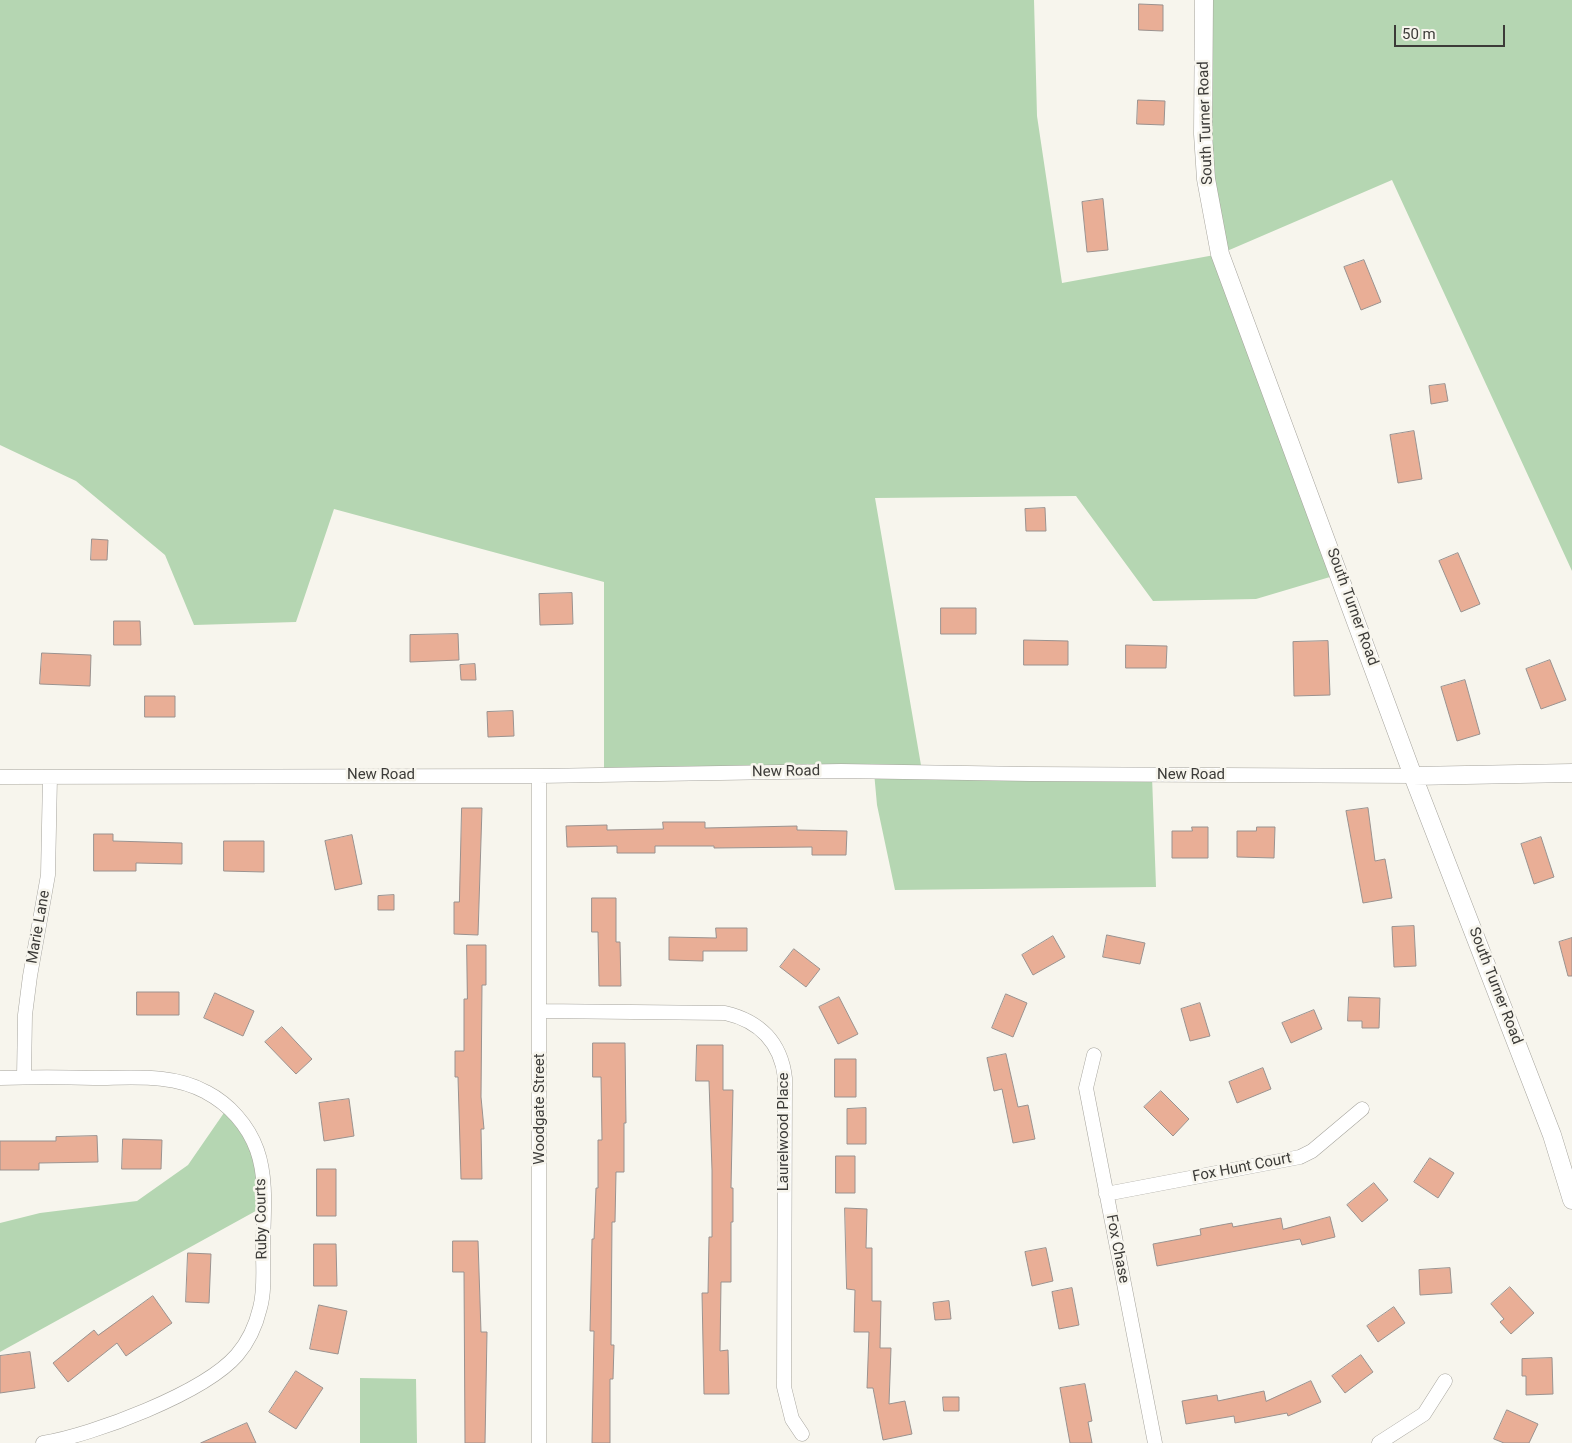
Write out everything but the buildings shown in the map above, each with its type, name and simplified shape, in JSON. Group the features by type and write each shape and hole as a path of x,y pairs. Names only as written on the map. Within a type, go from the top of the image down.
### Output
{"street":[{"name":"South Turner Road","path":"1204,0 1203,134 1206,179 1220,254 1413,776 1552,1135 1572,1200"},
{"name":"New Road","path":"0,777 539,776 841,771 1413,776 1572,773"},
{"name":"Woodgate Street","path":"539,776 539,1443"},
{"name":"Marie Lane","path":"24,1077 25,1015 48,875 50,777"},
{"name":"Laurelwood Place","path":"540,1011 725,1013 741,1016 758,1025 771,1038 779,1052 785,1078 784,1387 792,1419 802,1434"},
{"name":"Fox Chase","path":"1094,1055 1086,1088 1155,1443"},
{"name":"Ruby Courts","path":"0,1078 167,1079 204,1091 228,1108 244,1125 257,1150 263,1186 262,1300 252,1332 238,1354 208,1379 137,1414 113,1424 43,1443"},
{"name":"Fox Hunt Court","path":"1106,1194 1300,1157 1312,1151 1362,1109"},
{"path":"1379,1443 1424,1414 1445,1381"}],"green space":[{"path":"0,0 1034,0 1037,116 1062,283 1220,254 1340,574 1256,599 1153,601 1076,496 875,498 922,771 1152,776 1156,887 895,890 877,805 874,772 604,775 604,582 334,509 296,622 194,625 165,555 76,481 0,445"},
{"path":"1204,0 1572,0 1572,571 1392,180 1220,254 1213,223"},
{"path":"228,1107 252,1138 263,1207 0,1352 0,1223 40,1213 137,1201 188,1165"},
{"path":"360,1378 416,1379 417,1443 360,1443"}]}
